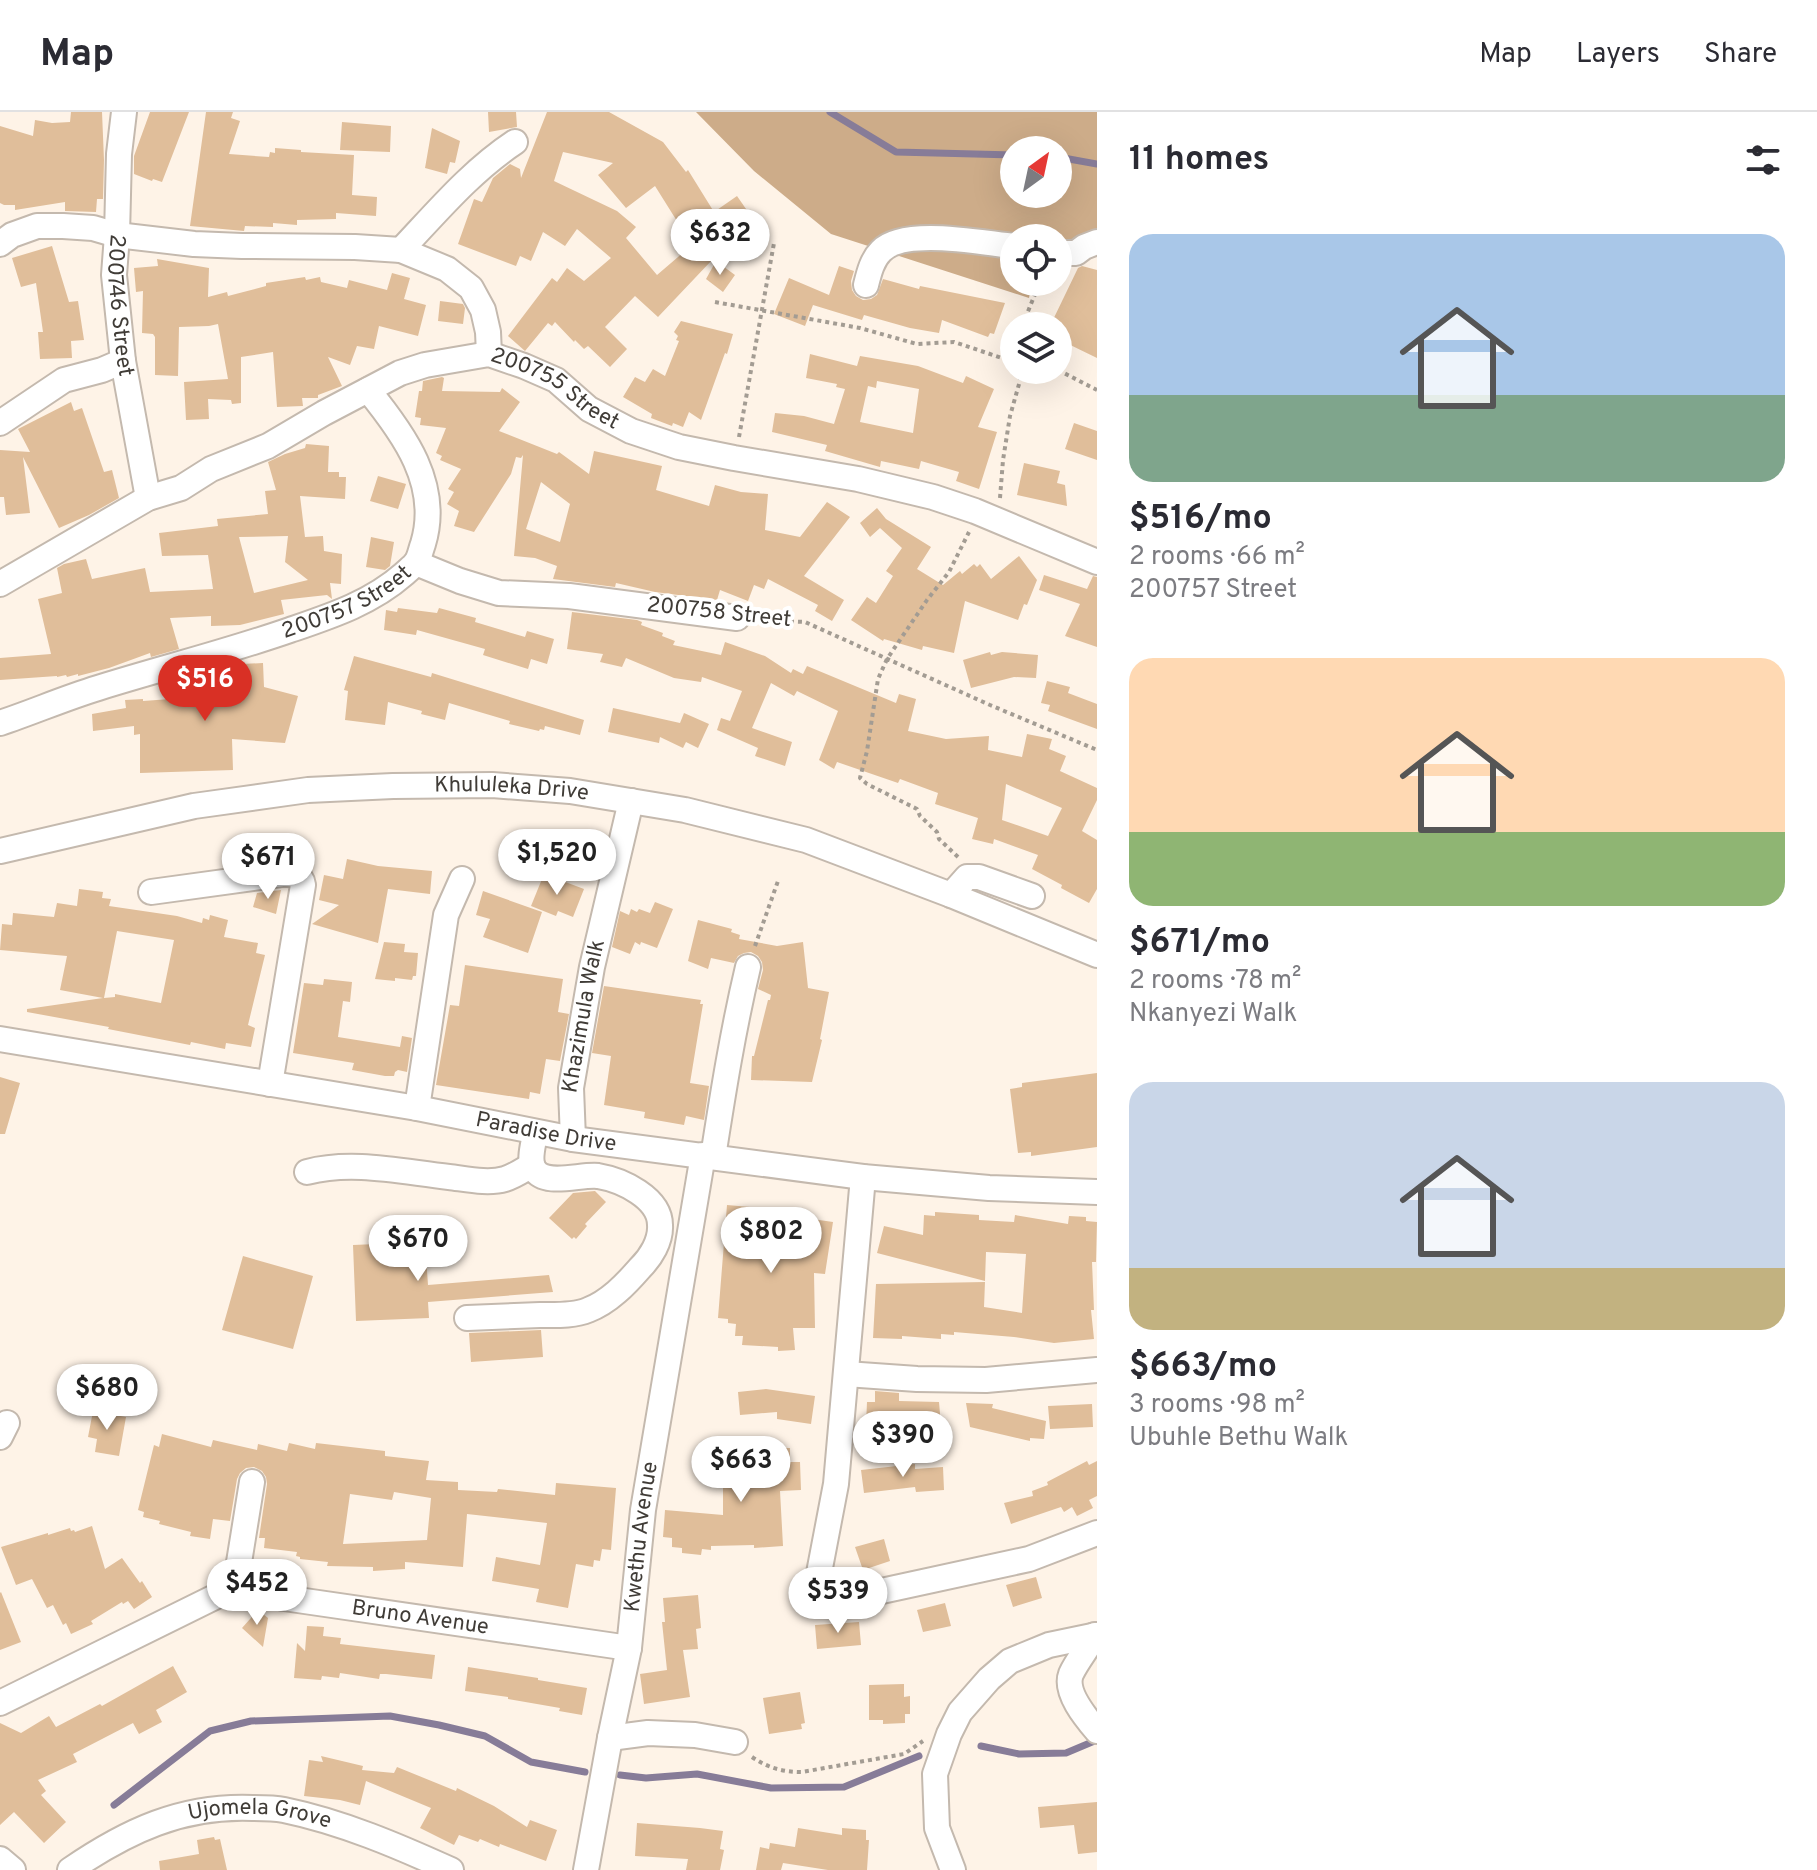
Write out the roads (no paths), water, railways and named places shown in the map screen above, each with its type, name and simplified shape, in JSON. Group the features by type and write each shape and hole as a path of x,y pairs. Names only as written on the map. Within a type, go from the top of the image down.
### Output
{"street":[{"name":"200746 Street","path":"124,112 119,154 114,275 123,361 148,498"},
{"path":"401,250 455,193 515,142"},
{"path":"4,234 37,226 63,226 218,245 401,250 447,269 471,288 483,310 489,354"},
{"path":"866,285 882,249 904,239 936,238 1000,245"},
{"name":"200755 Street","path":"0,584 148,498 181,488 211,469 268,446 400,373 425,365 489,354 556,380 589,409 631,431 679,447 858,479 933,497 985,515 1097,562"},
{"path":"0,423 64,380 123,361"},
{"name":"200757 Street","path":"0,723 94,689 342,613 394,583 416,563 425,537 428,513 424,480 413,454 391,418 368,390"},
{"name":"200758 Street","path":"416,563 499,593 569,596 737,618"},
{"name":"Khululeka Drive","path":"0,851 194,806 308,790 492,785 570,791 685,810 806,840 959,886 1097,955"},
{"name":"Khazimula Walk","path":"573,1139 571,1088 589,982 631,801"},
{"path":"151,892 282,874 298,875 302,879 270,1084"},
{"path":"959,886 979,877 1032,896"},
{"path":"417,1108 446,915 462,879"},
{"name":"Kwethu Avenue","path":"586,1870 629,1648 643,1510 708,1156 748,967"},
{"name":"Paradise Drive","path":"0,1039 417,1108 573,1139 863,1177 989,1188 1097,1192"},
{"path":"467,1318 587,1311 605,1301 627,1282 656,1246 661,1228 658,1211 650,1201 616,1181 597,1176 551,1179 541,1175 532,1165 535,1133"},
{"path":"307,1172 329,1166 352,1166 472,1180 501,1180 532,1165"},
{"path":"863,1177 836,1484 819,1573 828,1587 842,1594 877,1592 1029,1559 1097,1533"},
{"path":"846,1374 986,1380 1097,1370"},
{"path":"0,1703 235,1587 252,1482"},
{"name":"Bruno Avenue","path":"235,1587 284,1598 629,1648"},
{"path":"953,1870 937,1828 935,1774 960,1712 972,1696 1010,1661 1049,1645 1096,1635"},
{"path":"1096,1635 1070,1676 1070,1686 1081,1711 1097,1731"},
{"path":"610,1738 648,1733 695,1735 735,1742"},
{"name":"Ujomela Grove","path":"70,1870 120,1838 166,1818 230,1807 281,1809 392,1843 451,1870"},
{"path":"0,1859 13,1870"}],"waterway":[{"path":"830,112 896,152 1000,155"},
{"path":"1072,160 1097,164"},
{"path":"114,1805 210,1731 251,1721 390,1716 485,1736 531,1762 585,1772"},
{"path":"981,1746 1019,1754 1066,1753 1097,1740"},
{"path":"620,1775 646,1778 697,1774 771,1788 844,1787 919,1756"}]}
